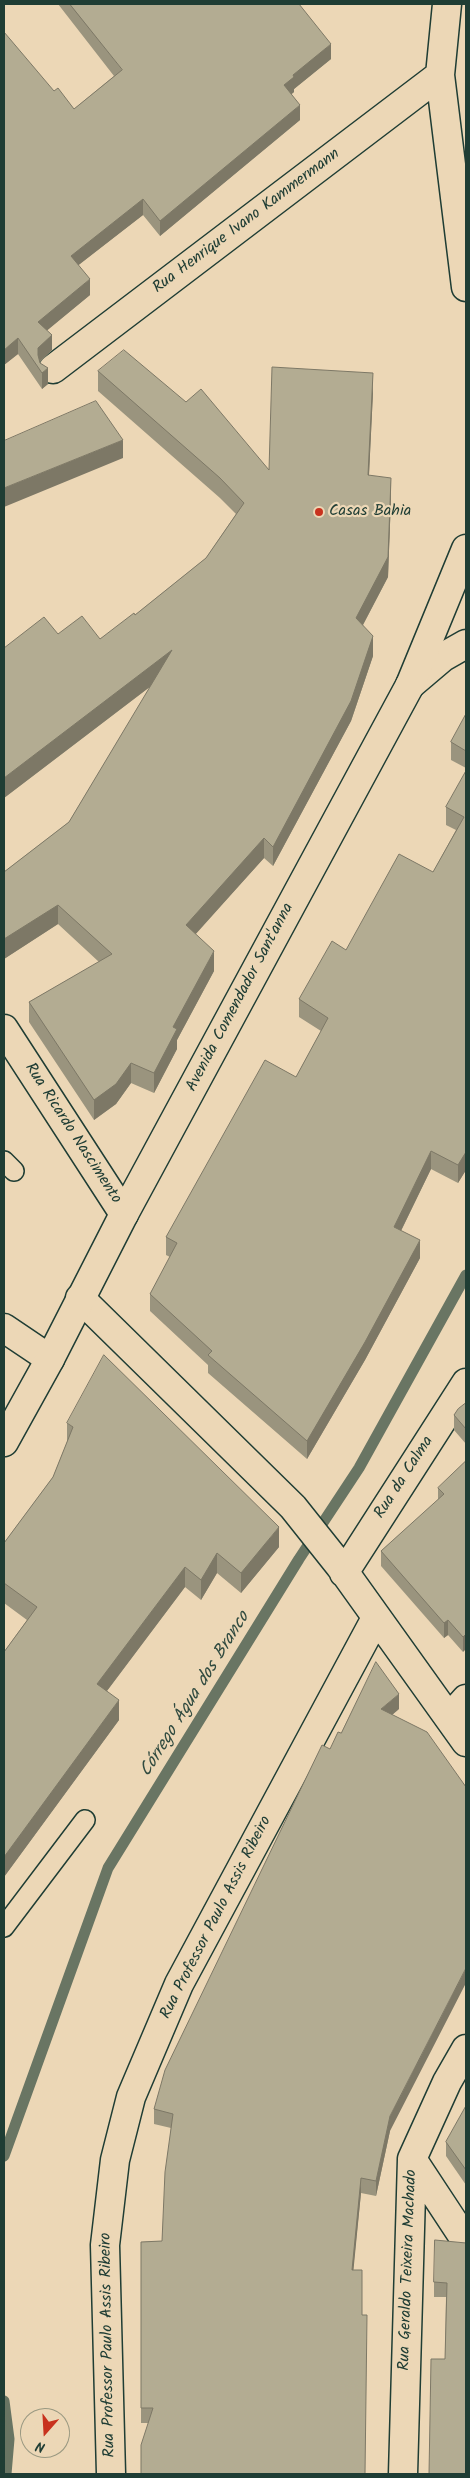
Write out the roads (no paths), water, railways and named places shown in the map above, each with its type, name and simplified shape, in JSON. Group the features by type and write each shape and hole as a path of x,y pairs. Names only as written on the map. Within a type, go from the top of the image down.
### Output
{"street":[{"path":"447,4 440,75 466,287"},
{"name":"Rua Henrique Ivano Kammermann","path":"53,369 440,75"},
{"name":"Avenida Comendador Sant'anna","path":"4,1442 50,1359 124,1214 410,685 466,549"},
{"path":"410,685 442,657 466,644"},
{"name":"Rua Ricardo Nascimento","path":"6,1038 124,1214"},
{"path":"80,1298 296,1511 342,1570 376,1618 458,1709 466,1742"},
{"path":"4,1328 50,1359"},
{"name":"Rua da Calma","path":"342,1570 466,1383"},
{"name":"Rua Professor Paulo Assis Ribeiro","path":"111,2474 105,2245 116,2160 132,2097 179,1984 376,1618"},
{"name":"Rua Geraldo Teixeira Machado","path":"402,2474 412,2159 447,2082 466,2049"},
{"path":"412,2159 466,2241"}],"lane":[{"path":"4,1926 85,1820"}],"waterway":[{"name":"Córrego Água dos Branco","path":"4,2156 108,1868 299,1559 359,1468 466,1275"},
{"name":"Córrego Água dos Branco","path":"4,2401 9,2439 6,2474"}],"place":[{"name":"Casas Bahia","path":"319,512"}]}
